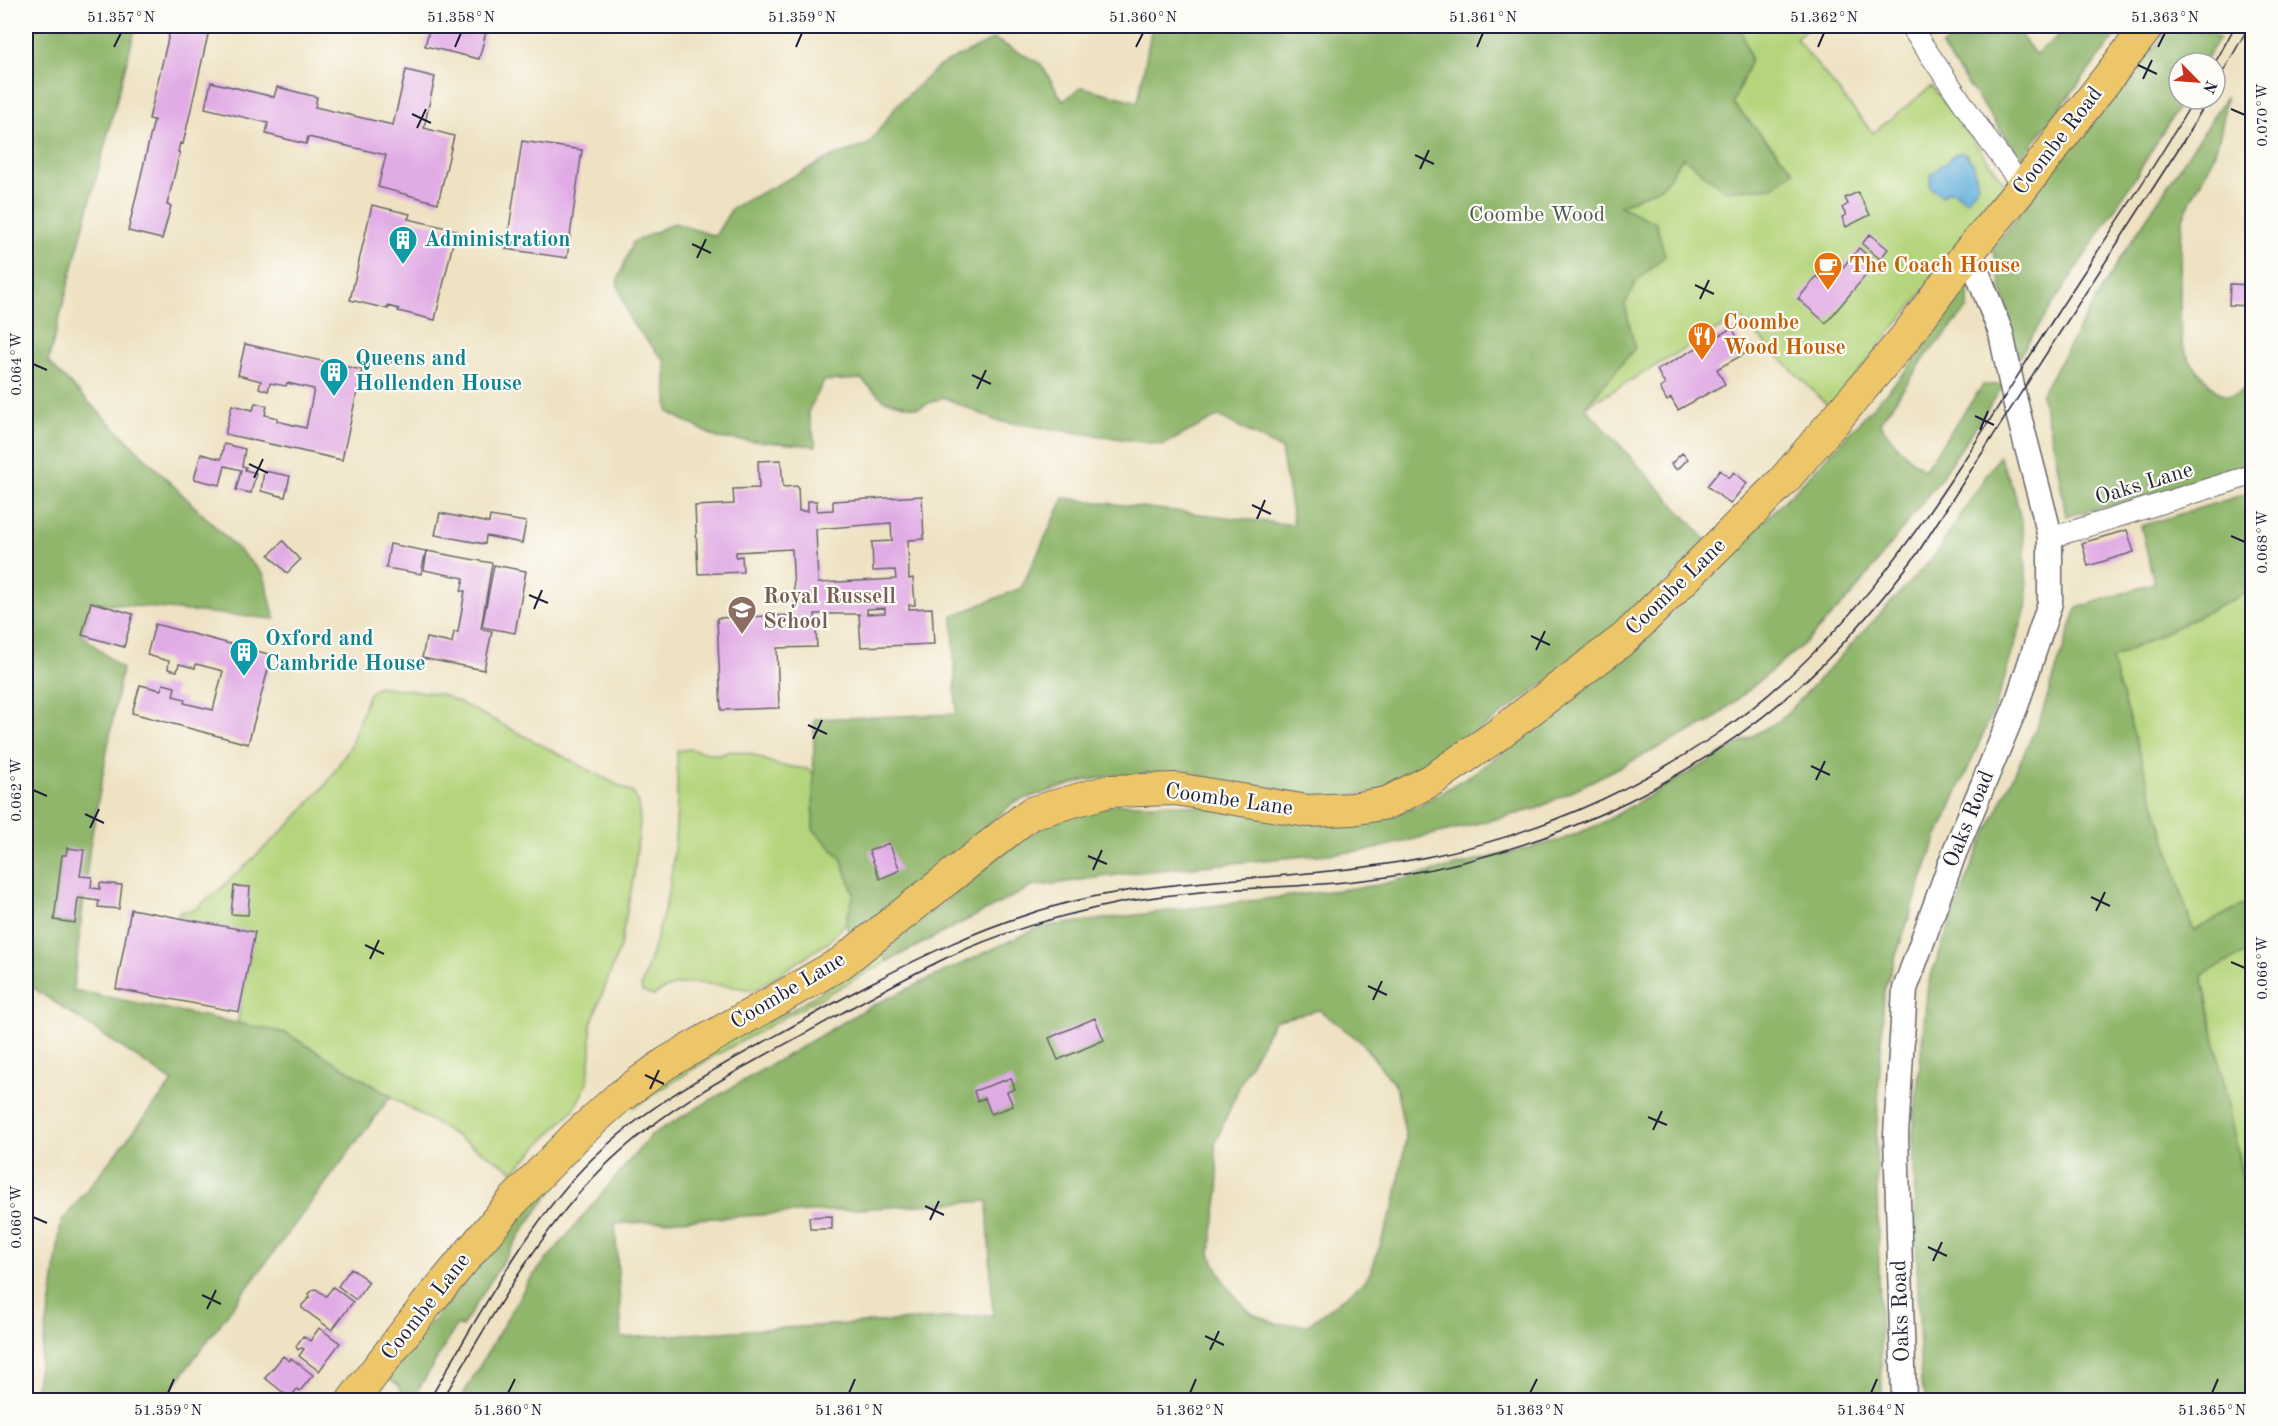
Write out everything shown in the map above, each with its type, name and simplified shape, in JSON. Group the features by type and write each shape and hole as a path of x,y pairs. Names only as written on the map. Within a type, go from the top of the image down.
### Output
{"main road":[{"name":"Coombe Road","path":"1967,254 2023,187 2148,26"},
{"name":"Coombe Lane","path":"353,1401 426,1305 513,1201 618,1098 666,1063 841,963 1031,813 1109,791 1176,789 1307,811 1352,809 1387,803 1405,794 1432,780 1493,738 1625,638 1784,480 1905,338 1967,254"}],"street":[{"path":"1910,26 2023,187"},
{"name":"Oaks Road","path":"1904,1401 1896,1135 1905,989 1955,851 2016,706 2050,603 2050,538 2015,401 2001,333 1974,264 1967,254"},
{"name":"Oaks Lane","path":"2050,538 2253,475"}],"green space":[{"path":"26,26 136,26 48,362 264,575 275,619 91,602 82,635 122,669 90,845 73,990 286,1033 391,1096 163,1400 33,1400 52,1296 61,1222 173,1082 26,983"},
{"path":"1152,26 1734,26 1741,30 1751,60 1733,103 1794,171 1773,187 1725,191 1683,157 1663,186 1620,206 1656,223 1665,256 1636,282 1625,305 1635,348 1585,407 1707,541 1624,625 1442,758 1383,790 1323,801 1265,793 1207,778 1147,773 1086,780 1014,802 958,852 851,936 845,924 854,894 841,858 813,829 814,719 956,714 953,616 1021,588 1064,498 1294,525 1281,449 1219,416 1163,445 997,421 943,397 918,408 884,400 861,379 824,381 808,412 816,446 717,438 668,412 665,361 631,322 617,282 633,242 674,223 715,236 732,208 829,158 869,144 897,105 939,66 994,39 1041,64 1063,101 1082,87 1138,102"},
{"name":"Coombe Wood","path":"1291,26 1810,26 1796,39 1873,133 1932,86 2007,186 1830,408 1739,317 1585,407"},
{"path":"1973,26 2014,26 2035,54 2068,26 2123,26 2021,159 1941,46"},
{"path":"2172,26 2198,26 2219,38 2211,51 2167,51 2167,111 2176,111 2018,358 1993,249 2073,144"},
{"path":"2217,111 2224,111 2216,148 2182,223 2180,312 2183,345 2188,358 2213,388 2229,396 2240,392 2252,383 2252,463 2135,500 2066,516 2055,451 2041,394 2119,260"},
{"path":"1969,280 1968,308 1927,355 1880,422 1894,442 1924,470 1983,385 2004,385 1940,479 1854,593 1805,643 1710,722 1536,809 1370,850 1138,872 1031,887 888,961 883,955 905,933 960,890 1008,845 1045,821 1117,804 1173,804 1376,821 1418,806 1476,772 1634,650 1678,607 1816,469 1913,363"},
{"path":"1999,456 2013,487 2023,529 2028,602 1996,705 1934,845 1884,990 1876,1142 1882,1400 460,1400 528,1282 651,1135 869,1007 1040,927 1378,885 1561,840 1600,824 1782,719 1935,555","holes":["1319,1010 1360,1041 1396,1086 1406,1138 1395,1203 1371,1271 1365,1281 1308,1325 1277,1324 1251,1313 1227,1287 1210,1254 1219,1190 1215,1144 1245,1073 1274,1021","987,1201 993,1315 622,1338 615,1224"]},
{"path":"2252,492 2252,590 2111,659 2193,931 2252,900 2252,950 2202,975 2241,1171 2252,1211 2252,1400 1927,1400 1921,1384 1913,1132 1928,984 1974,860 2040,719 2077,608 2154,583 2141,526"},
{"path":"2252,590 2252,1211 2241,1171 2202,974 2110,659"},
{"path":"378,686 440,694 461,703 633,793 638,802 640,822 634,875 620,947 591,1024 591,1053 587,1084 574,1109 514,1171 286,1033 237,1024 254,933 178,918 179,912 194,910 220,889 291,823 328,782 350,747 368,695"},
{"path":"689,749 719,755 731,751 751,754 777,765 807,769 814,774 813,829 841,858 854,894 845,924 829,942 754,990 716,984 689,983 664,989 654,996 642,992 641,987 664,914 672,872 676,820 677,751"},
{"path":"883,955 888,961 712,1057 634,1107 631,1103 715,1046 786,1013"},
{"path":"577,1148 586,1151 535,1214 462,1327 457,1325 412,1400 398,1400 401,1391 398,1385 386,1376"}],"water":[{"path":"1965,153 1974,165 1978,186 1966,201 1954,191 1945,192 1942,196 1930,187 1931,175 1953,155"}],"building":[{"path":"177,26 210,26 183,144 180,143 178,152 180,152 167,205 171,206 162,239 128,231 154,120 149,119 170,30 176,30"},
{"path":"430,26 487,28 479,59 425,46"},
{"path":"406,70 435,77 424,128 454,136 438,203 378,187 386,155 308,137 306,144 266,134 268,123 205,108 211,82 274,97 277,87 317,97 315,107 393,125"},
{"path":"522,141 582,150 567,258 506,249"},
{"path":"1858,192 1870,215 1846,227 1842,217 1846,215 1842,208 1848,204 1845,198"},
{"name":"Administration","path":"372,205 410,214 408,219 456,230 435,320 398,311 399,309 388,306 388,309 350,300"},
{"path":"1870,234 1888,249 1880,259 1862,244"},
{"name":"The Coach House","path":"1859,248 1876,263 1826,323 1798,299 1817,276 1828,285"},
{"path":"2230,284 2252,285 2252,306 2229,305"},
{"name":"Coombe Wood House","path":"1732,328 1746,353 1717,369 1725,384 1678,410 1671,398 1667,401 1660,388 1665,385 1657,370"},
{"name":"Queens and Hollenden House","path":"245,344 362,370 342,460 225,434 232,405 253,410 255,403 267,406 265,415 278,418 277,421 306,428 314,389 287,383 286,386 270,383 268,391 259,388 261,381 238,375"},
{"path":"224,444 245,449 242,466 246,467 245,470 256,473 251,493 236,490 241,470 225,466 220,485 194,479 201,454 221,459"},
{"path":"1682,453 1688,459 1677,470 1671,464"},
{"path":"781,460 783,487 798,486 799,511 808,511 808,501 817,501 817,511 833,510 833,501 922,496 924,539 908,540 909,579 913,578 915,605 909,605 909,609 932,608 934,644 861,647 859,614 815,614 817,647 777,648 779,708 721,710 717,618 795,615 792,549 736,552 736,557 742,556 743,572 698,574 695,506 734,504 733,489 759,488 758,461","holes":["891,523 892,541 872,542 873,571 895,570 896,579 818,583 816,529","885,608 885,613 867,614 867,609"]},
{"path":"1720,470 1729,478 1734,472 1747,483 1730,504 1707,486"},
{"path":"264,471 290,476 285,497 261,491"},
{"path":"440,513 489,523 490,516 526,522 522,543 486,536 485,544 435,535"},
{"path":"2127,530 2134,552 2088,566 2082,543"},
{"path":"283,541 300,560 287,573 269,555"},
{"path":"390,544 426,551 421,574 386,568"},
{"path":"427,551 492,563 481,629 492,631 484,670 422,658 426,638 452,643 454,632 458,632 465,591 461,591 464,578 424,570"},
{"path":"494,565 526,571 515,633 482,627"},
{"path":"91,602 133,614 124,647 82,635"},
{"name":"Oxford and Cambride House","path":"155,624 272,655 248,744 132,713 140,685 161,690 163,684 175,687 173,696 185,699 184,703 213,710 223,671 196,664 195,668 179,664 177,671 168,669 169,661 147,655"},
{"path":"889,843 900,870 880,879 869,851"},
{"path":"67,848 84,850 80,876 92,877 91,888 100,889 100,883 122,885 119,909 98,907 99,901 78,898 75,923 54,920 62,855 66,855"},
{"path":"234,886 250,887 248,915 231,914"},
{"path":"131,909 255,932 239,1012 116,989"},
{"path":"1095,1018 1104,1040 1058,1060 1049,1038"},
{"path":"1011,1078 1015,1089 1007,1092 1013,1106 991,1114 985,1098 977,1101 974,1091"},
{"path":"832,1216 832,1229 810,1229 809,1217"},
{"path":"351,1268 369,1282 356,1300 338,1286"},
{"path":"333,1287 353,1302 332,1330 302,1308 302,1305 313,1290 316,1289 326,1296"},
{"path":"319,1328 340,1343 319,1371 299,1356 304,1349 298,1350 296,1346 303,1336 310,1341"},
{"path":"283,1356 289,1361 291,1358 313,1375 300,1391 297,1389 290,1398 265,1378"}],"tram line":[{"path":"2221,51 2235,26"},
{"path":"2227,65 2249,26"},
{"path":"429,1400 500,1280 539,1221 560,1194 605,1146 653,1109 730,1060 866,986 991,927 1080,900 1164,886 1390,864 1503,838 1576,811 1612,794 1647,777 1714,736 1769,694 1819,648 1906,544 1946,488 2187,111"},
{"path":"442,1400 494,1314 549,1230 592,1179 615,1156 665,1116 719,1081 910,976 989,940 1056,918 1124,902 1193,893 1366,880 1459,863 1516,847 1573,826 1628,801 1732,740 1824,663 1849,637 1917,554 2201,111"}],"place":[{"name":"Administration","path":"403,266"},
{"name":"The Coach House","path":"1828,292"},
{"name":"Coombe Wood House","path":"1702,362"},
{"name":"Queens and Hollenden House","path":"334,398"},
{"name":"Royal Russell School","path":"742,636"},
{"name":"Oxford and Cambride House","path":"244,678"}]}
